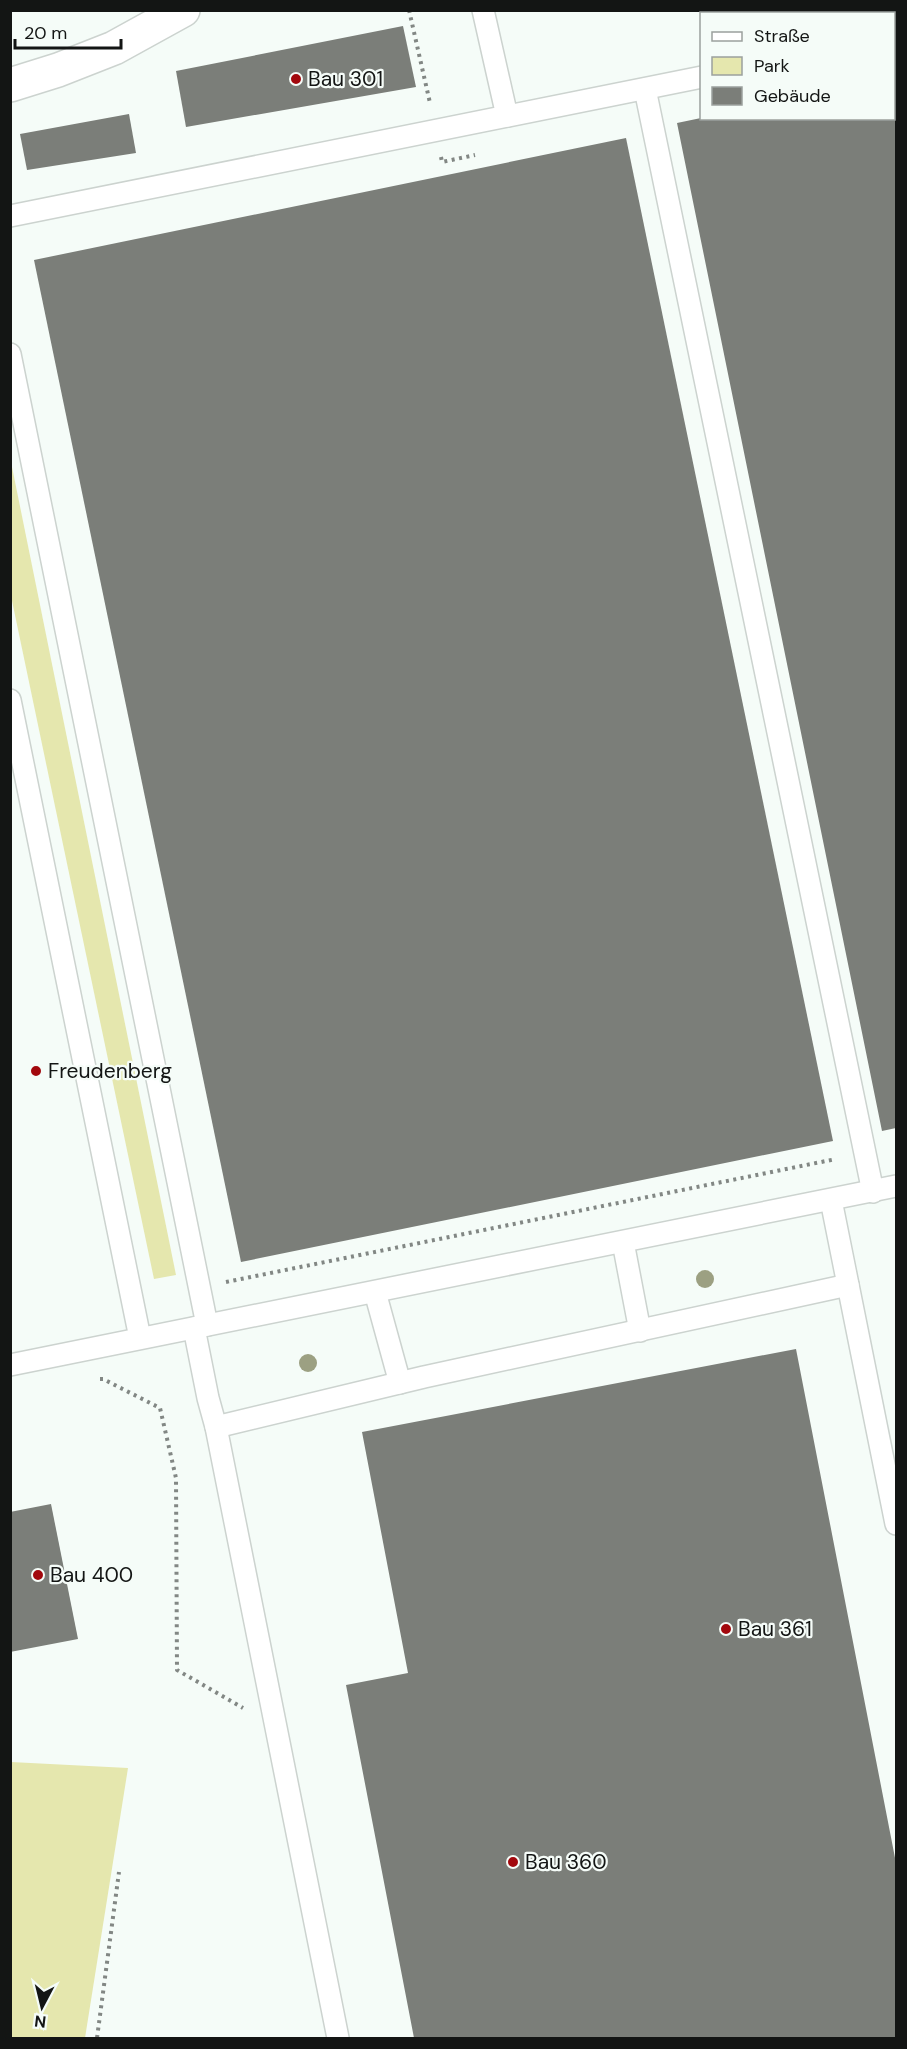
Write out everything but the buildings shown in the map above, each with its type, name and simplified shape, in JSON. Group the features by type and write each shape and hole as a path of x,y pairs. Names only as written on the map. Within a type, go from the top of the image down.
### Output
{"street":[{"path":"10,85 58,70 114,48 183,10"}],"lane":[{"path":"483,10 507,116"},
{"path":"10,216 700,77"},
{"path":"645,89 873,1192"},
{"path":"10,354 199,1287 208,1398 216,1427 338,2038"},
{"path":"10,700 140,1338"},
{"path":"10,1365 897,1186"},
{"path":"831,1200 897,1524"},
{"path":"622,1242 640,1330"},
{"path":"216,1427 400,1383 848,1284"},
{"path":"375,1292 400,1383"}],"path":[{"path":"409,10 442,162"},
{"path":"199,1287 865,1152"},
{"path":"93,1380 103,1379 160,1408 176,1478 177,1670 251,1713"},
{"path":"97,2038 119,1872"}],"green space":[{"path":"11,462 176,1275 154,1279 11,596"},
{"path":"11,1762 128,1768 85,2038 11,2038"}],"place":[{"name":"Bau 301","path":"296,79"},
{"name":"Freudenberg","path":"36,1071"},
{"name":"Bau 400","path":"38,1575"},
{"name":"Bau 361","path":"726,1629"},
{"name":"Bau 360","path":"513,1862"}]}
